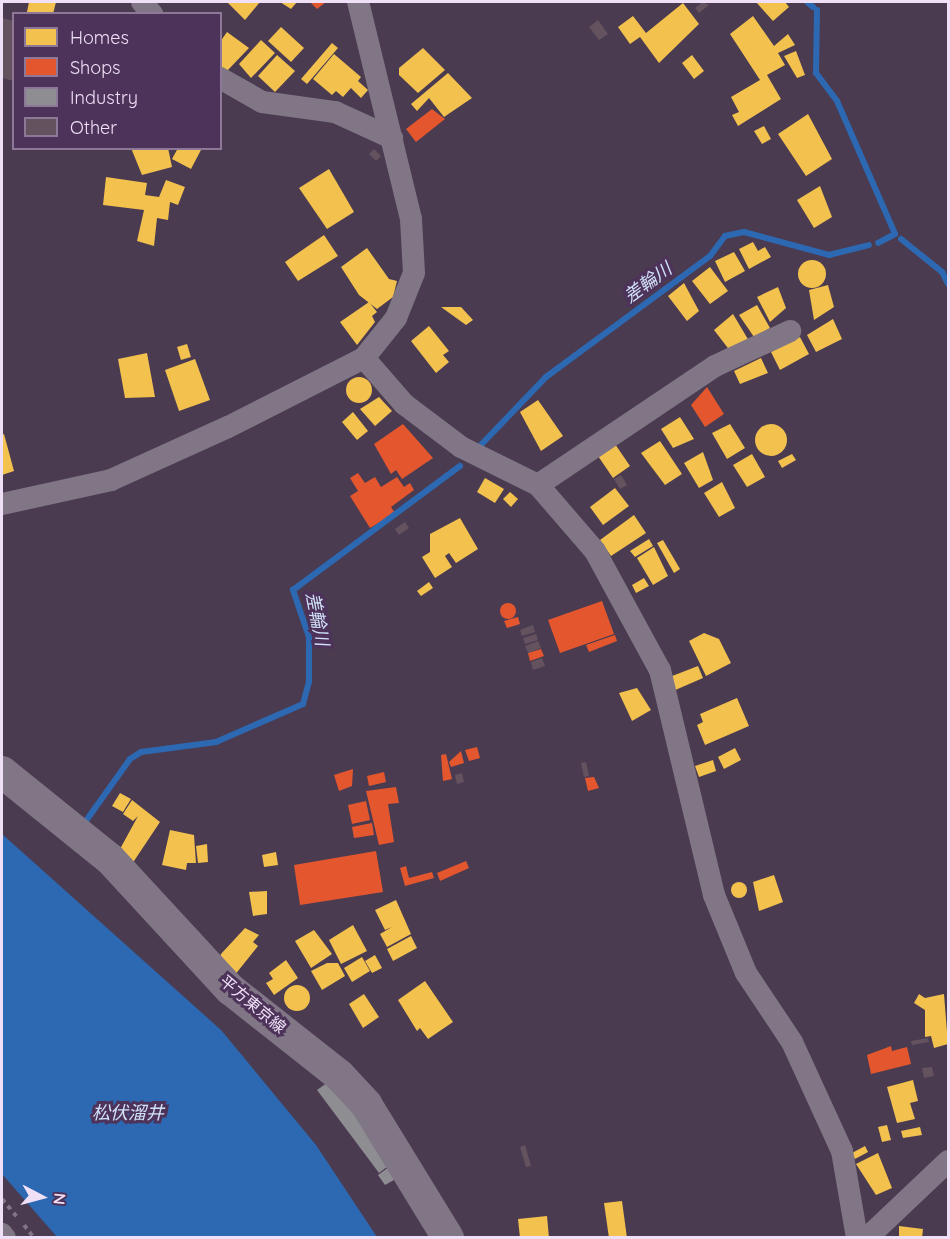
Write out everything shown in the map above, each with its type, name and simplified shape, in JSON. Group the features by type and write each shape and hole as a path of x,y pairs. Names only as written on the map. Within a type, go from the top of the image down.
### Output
{"main road":[{"name":"平方東京線","path":"2,772 110,859 230,989 339,1074 378,1122 448,1238"}],"street":[{"path":"2,504 111,480 364,358 396,318 414,273 404,174 392,138 358,2"},
{"path":"222,79 262,102 335,112 392,138"},
{"path":"538,485 715,366 790,331"},
{"path":"364,358 404,404 461,447 538,485 595,551 660,670 714,895 747,973 792,1042 842,1151 856,1238"},
{"path":"867,1238 948,1161"},
{"path":"2,1234 5,1238"}],"water":[{"name":"松伏溜井","path":"2,834 221,1030 316,1145 377,1237 57,1237 2,1174"}],"building: Homes":[{"path":"29,2 56,2 54,12 27,12"},
{"path":"227,2 260,2 245,20"},
{"path":"280,2 297,2 291,9"},
{"path":"756,2 785,2 789,7 773,21"},
{"path":"683,3 699,24 659,63 640,37 630,44 618,27 633,16 646,33"},
{"path":"753,16 774,46 788,34 795,45 778,53 785,65 767,75 781,99 738,126 732,115 739,112 731,97 760,80 730,34"},
{"path":"281,27 304,48 291,62 268,41"},
{"path":"227,32 249,48 227,71 222,67 222,39"},
{"path":"261,40 275,53 251,78 239,64"},
{"path":"332,43 338,48 307,84 301,79"},
{"path":"423,48 445,70 418,93 399,75 399,68"},
{"path":"796,51 805,75 797,78 784,56"},
{"path":"334,54 361,77 358,81 368,90 361,98 351,88 343,97 336,91 332,95 313,79"},
{"path":"277,55 295,71 275,92 258,76"},
{"path":"692,55 704,71 694,79 682,63"},
{"path":"448,73 472,98 444,117 429,98 417,111 411,104"},
{"path":"808,114 832,159 806,176 778,134"},
{"path":"764,126 771,139 762,144 754,131"},
{"path":"132,150 168,150 172,167 142,175"},
{"path":"177,150 201,150 191,169 172,159"},
{"path":"329,169 354,212 327,229 299,188"},
{"path":"106,177 147,183 145,195 159,197 166,180 185,187 178,205 170,202 168,220 157,218 154,246 137,241 144,210 103,205"},
{"path":"820,186 832,217 814,228 797,200"},
{"path":"324,235 338,256 298,281 285,262"},
{"path":"753,242 758,251 765,247 771,257 749,269 739,249"},
{"path":"367,248 389,279 397,281 393,297 377,309 359,295 341,267"},
{"path":"734,252 745,271 725,282 715,261"},
{"path":"812,260 822,264 826,274 822,284 812,288 802,284 798,274 802,264"},
{"path":"710,267 728,291 710,304 692,281"},
{"path":"684,283 699,311 687,321 668,296"},
{"path":"828,285 834,307 814,320 809,290"},
{"path":"778,287 786,308 770,322 757,297"},
{"path":"369,302 377,312 372,316 375,322 357,345 340,322"},
{"path":"757,305 770,328 754,337 739,315"},
{"path":"441,307 461,307 473,320 466,325"},
{"path":"733,314 749,341 731,352 714,330"},
{"path":"833,319 842,339 816,352 807,335"},
{"path":"429,326 449,351 443,355 449,362 436,373 411,341"},
{"path":"800,337 809,354 780,370 771,352"},
{"path":"187,344 191,357 181,360 177,347"},
{"path":"147,353 155,397 125,398 118,359"},
{"path":"761,358 768,373 740,384 734,371"},
{"path":"195,359 210,400 179,411 165,370"},
{"path":"359,377 368,381 372,390 368,399 359,403 350,399 346,390 350,381"},
{"path":"379,397 392,411 375,426 360,409"},
{"path":"538,400 563,436 541,451 520,412"},
{"path":"353,412 368,431 357,440 342,422"},
{"path":"680,417 694,439 673,448 661,429"},
{"path":"730,424 745,448 727,459 712,433"},
{"path":"771,424 782,429 787,440 782,451 771,456 760,451 755,440 760,429"},
{"path":"4,434 14,471 2,475 2,435"},
{"path":"660,441 682,474 665,485 641,453"},
{"path":"615,444 630,466 613,478 598,456"},
{"path":"703,452 713,480 699,488 684,463"},
{"path":"752,454 765,477 747,487 733,465"},
{"path":"792,454 796,460 782,468 778,461"},
{"path":"485,478 504,489 495,503 477,492"},
{"path":"722,482 735,508 719,517 704,493"},
{"path":"615,488 629,506 603,525 590,507"},
{"path":"510,492 518,499 511,507 503,499"},
{"path":"634,515 646,533 611,556 600,540"},
{"path":"460,518 478,549 456,563 449,553 445,556 452,567 435,578 422,557 430,552 430,534"},
{"path":"649,539 653,546 635,557 630,551"},
{"path":"663,540 680,569 674,573 657,543"},
{"path":"654,547 668,576 653,585 637,558"},
{"path":"644,578 649,586 636,593 632,585"},
{"path":"429,582 433,588 421,596 417,591"},
{"path":"704,633 719,639 731,663 706,676 689,641"},
{"path":"698,666 703,678 673,691 667,678"},
{"path":"637,688 651,710 632,721 619,693"},
{"path":"737,698 749,726 705,745 697,725 703,722 700,714"},
{"path":"735,748 741,760 724,769 718,757"},
{"path":"713,760 716,771 699,777 695,766"},
{"path":"120,793 131,799 123,812 112,806"},
{"path":"132,800 160,822 132,864 120,849 138,816 133,821 123,814"},
{"path":"170,830 194,835 196,863 187,863 186,870 162,865"},
{"path":"207,844 208,862 198,863 196,846"},
{"path":"276,852 278,865 264,867 262,855"},
{"path":"774,875 783,902 759,911 753,882"},
{"path":"736,882 742,882 747,890 745,896 736,898 731,893 731,887"},
{"path":"267,891 267,914 253,916 249,892"},
{"path":"396,900 411,934 387,947 380,934 392,927 385,930 375,910"},
{"path":"353,925 367,951 341,964 329,940"},
{"path":"245,928 259,935 253,942 258,946 234,976 219,963 221,954"},
{"path":"314,930 332,954 311,968 295,941"},
{"path":"411,936 417,948 393,961 387,949"},
{"path":"375,955 382,968 372,973 365,961"},
{"path":"362,957 370,971 352,982 344,968"},
{"path":"286,960 298,978 274,995 266,983 273,979 269,973"},
{"path":"327,963 338,963 345,976 322,990 311,971"},
{"path":"425,981 453,1022 428,1039 420,1028 417,1031 398,1000"},
{"path":"297,985 306,989 310,998 306,1007 297,1011 288,1007 284,998 288,989"},
{"path":"364,994 379,1017 363,1028 349,1004"},
{"path":"919,994 925,998 944,994 948,1044 934,1048 931,1036 925,1037 925,1010 914,1003"},
{"path":"913,1080 918,1101 910,1103 915,1119 897,1123 887,1087"},
{"path":"887,1125 891,1140 882,1142 878,1127"},
{"path":"920,1127 922,1135 903,1138 901,1131"},
{"path":"865,1146 868,1152 855,1159 852,1153"},
{"path":"878,1153 892,1188 876,1195 856,1164"},
{"path":"622,1201 627,1238 609,1238 604,1203"},
{"path":"547,1216 549,1238 520,1238 518,1219"},
{"path":"899,1226 923,1229 922,1238 899,1238"}],"building: Shops":[{"path":"310,2 326,2 317,9"},
{"path":"432,109 445,119 416,142 406,129"},
{"path":"707,387 724,414 705,427 691,405"},
{"path":"403,424 433,458 402,479 396,470 391,474 374,444"},
{"path":"358,473 365,483 375,477 381,487 397,477 404,487 410,483 414,490 391,507 395,513 370,528 350,496 358,491 350,478"},
{"path":"602,601 614,634 560,653 548,620"},
{"path":"505,603 511,603 516,611 514,617 505,619 500,614 500,608"},
{"path":"518,617 520,624 507,628 504,621"},
{"path":"615,635 617,641 589,652 586,645"},
{"path":"541,649 544,656 530,661 528,653"},
{"path":"477,747 480,758 469,761 465,750"},
{"path":"461,751 464,763 451,767 449,762"},
{"path":"446,754 452,779 443,781 441,755"},
{"path":"353,769 352,786 339,791 334,775"},
{"path":"384,772 386,782 369,786 367,776"},
{"path":"594,777 599,788 588,791 585,778"},
{"path":"396,787 399,803 388,804 394,842 379,845 366,791"},
{"path":"366,801 370,820 352,824 348,805"},
{"path":"372,823 374,835 354,838 352,827"},
{"path":"376,851 383,892 300,905 294,865"},
{"path":"466,861 469,868 440,881 437,873"},
{"path":"406,866 409,878 432,872 434,878 405,886 400,868"},
{"path":"891,1046 892,1051 907,1047 911,1064 871,1074 867,1055"}],"building: Industry":[{"path":"331,1080 392,1163 379,1173 317,1090"},
{"path":"393,1164 401,1176 385,1185 378,1175"}],"building: Other":[{"path":"703,2 709,5 699,13 695,8"},
{"path":"2,18 12,20 12,80 2,78"},
{"path":"598,20 608,34 599,40 589,27"},
{"path":"374,149 381,156 376,161 369,154"},
{"path":"621,475 627,485 620,489 614,479"},
{"path":"405,522 409,528 399,535 395,529"},
{"path":"533,625 535,632 522,636 520,630"},
{"path":"536,634 538,640 525,644 523,638"},
{"path":"538,641 541,648 528,653 525,646"},
{"path":"542,658 545,666 533,670 531,662"},
{"path":"586,762 589,776 584,777 581,763"},
{"path":"462,773 464,782 457,784 455,775"},
{"path":"928,1038 929,1042 912,1045 911,1041"},
{"path":"932,1067 934,1076 924,1078 922,1068"},
{"path":"525,1145 531,1166 526,1167 520,1147"}],"waterway":[{"name":"差輪川","path":"807,2 813,7"},
{"name":"差輪川","path":"817,10 816,73 837,101 895,234 878,243"},
{"name":"差輪川","path":"476,450 546,377 710,256 725,236 744,232 829,255 869,245"},
{"path":"901,239 942,272 948,284"},
{"name":"差輪川","path":"83,825 130,759 141,752 216,742 303,704 309,682 309,637 293,590 460,466"}]}
